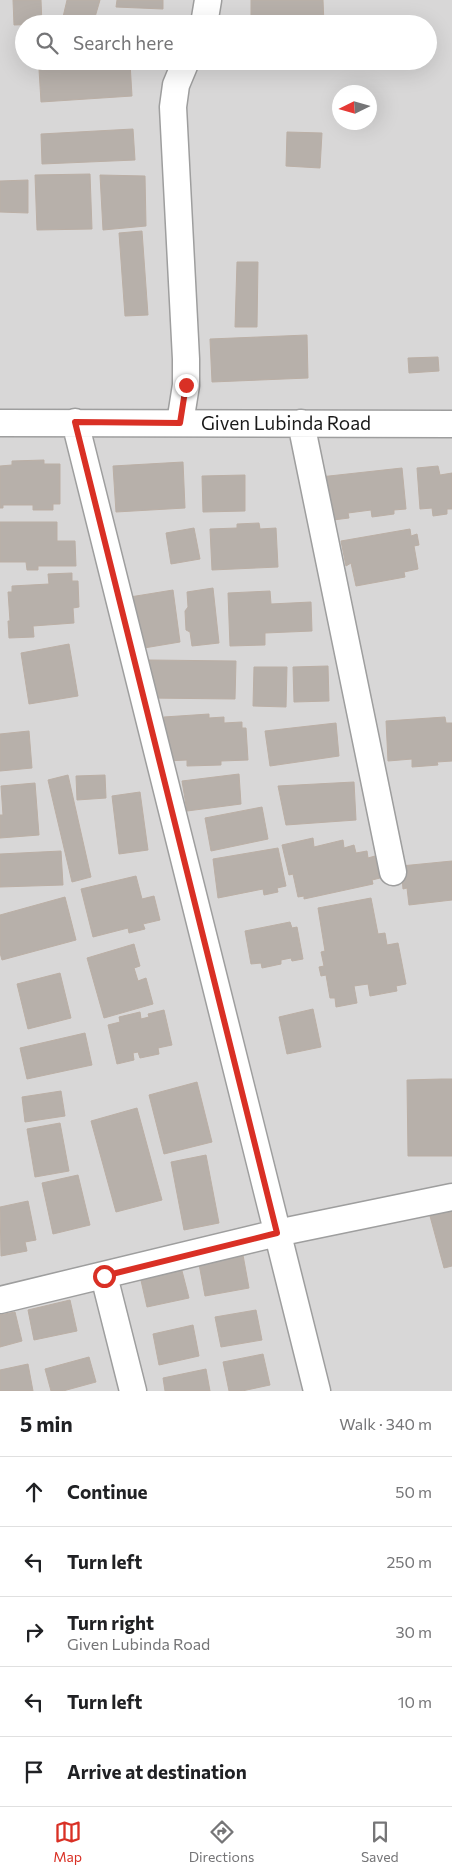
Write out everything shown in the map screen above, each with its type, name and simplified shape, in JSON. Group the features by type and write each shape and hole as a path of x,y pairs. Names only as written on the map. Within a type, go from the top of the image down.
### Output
{"street":[{"path":"206,15 208,0"},
{"path":"180,423 186,385 186,360 173,107 176,85 182,70"},
{"name":"Given Lubinda Road","path":"0,422 452,424"},
{"path":"75,422 317,1391"},
{"path":"301,423 393,872"},
{"path":"0,1300 277,1233 452,1197"},
{"path":"104,1276 134,1391"}],"shaded area":[{"path":"0,0 452,0 452,1391 0,1391"}],"building":[{"path":"13,0 41,0 42,15 15,15 14,25"},
{"path":"67,0 100,0 96,15 63,15"},
{"path":"117,0 163,0 163,9 116,7"},
{"path":"251,0 323,0 324,15 251,15"},
{"path":"39,70 130,70 132,96 41,102"},
{"path":"133,129 135,160 42,164 41,134"},
{"path":"287,132 322,133 320,168 286,166"},
{"path":"90,174 92,229 37,230 35,175"},
{"path":"100,175 145,176 146,226 103,230"},
{"path":"28,180 28,213 0,212 0,181"},
{"path":"142,231 148,315 125,316 119,233"},
{"path":"237,262 258,262 257,327 235,327"},
{"path":"307,335 308,378 212,382 210,339"},
{"path":"438,357 439,371 409,373 408,358"},
{"path":"44,460 44,464 60,464 60,504 53,504 53,510 33,510 33,505 3,505 3,508 0,508 0,466 12,465 12,461"},
{"path":"183,462 185,508 116,512 113,466"},
{"path":"438,466 440,475 452,473 452,509 447,509 447,514 433,516 432,508 420,509 417,468"},
{"path":"402,468 406,509 394,510 394,514 372,517 371,510 348,513 349,518 325,521 320,477"},
{"path":"245,475 245,511 203,512 202,476"},
{"path":"0,522 57,522 57,541 75,541 76,566 38,566 38,570 27,570 26,562 0,562"},
{"path":"259,523 260,529 276,528 278,567 212,570 210,529 237,528 237,524"},
{"path":"194,528 200,559 171,564 166,533"},
{"path":"410,529 411,536 417,534 419,545 414,546 418,569 404,572 405,577 356,586 351,563 346,566 341,541"},
{"path":"72,573 72,581 78,581 79,607 73,608 74,623 33,626 34,637 9,638 8,592 12,592 12,586 49,584 48,574"},
{"path":"213,588 219,643 192,646 190,632 186,630 187,592"},
{"path":"173,590 180,642 138,649 130,597"},
{"path":"270,591 271,604 311,602 312,631 265,633 265,645 230,646 228,593"},
{"path":"69,644 78,696 29,704 21,653"},
{"path":"149,660 236,661 235,699 149,698"},
{"path":"328,666 329,701 294,702 293,667"},
{"path":"254,667 287,667 286,707 253,706"},
{"path":"209,714 209,718 224,717 224,723 242,722 242,728 246,728 248,760 221,761 221,765 187,766 187,760 166,761 164,717"},
{"path":"445,717 446,723 452,723 452,761 437,762 438,765 412,767 412,759 388,761 386,721"},
{"path":"336,723 339,756 270,766 265,731"},
{"path":"29,731 32,768 0,771 0,734"},
{"path":"239,774 241,804 187,811 182,781"},
{"path":"68,775 91,877 72,882 48,780"},
{"path":"105,775 106,798 77,800 76,776"},
{"path":"354,782 356,820 286,825 278,786"},
{"path":"35,783 39,835 0,838 0,815 3,815 1,786"},
{"path":"140,792 148,850 119,854 112,796"},
{"path":"262,807 268,839 211,851 205,818"},
{"path":"313,838 314,847 343,840 344,848 354,845 356,853 367,851 368,858 375,856 380,878 372,880 373,884 304,899 304,896 298,897 293,874 289,875 282,845"},
{"path":"278,848 286,886 277,888 278,892 264,895 263,889 218,898 213,859"},
{"path":"61,851 63,885 0,887 0,854"},
{"path":"452,861 452,900 409,905 407,888 403,889 401,866"},
{"path":"136,876 142,899 154,896 160,920 143,924 145,929 129,933 128,928 93,937 81,889"},
{"path":"65,897 76,940 2,960 0,953 0,915"},
{"path":"371,898 378,934 385,933 387,945 398,943 406,984 396,986 397,991 370,996 368,984 354,986 357,1003 336,1007 335,998 330,998 326,975 321,976 319,967 324,966 321,952 325,951 318,908"},
{"path":"290,922 292,928 297,927 303,959 292,961 291,958 281,960 281,964 262,968 261,963 251,964 245,931"},
{"path":"134,944 140,966 134,968 138,981 146,978 153,1004 104,1018 87,958"},
{"path":"60,973 71,1018 28,1029 17,984"},
{"path":"313,1009 321,1047 287,1054 279,1017"},
{"path":"164,1010 172,1045 158,1048 159,1054 140,1058 138,1052 133,1053 134,1060 117,1064 108,1025 120,1022 119,1017 140,1012 141,1019 149,1017 148,1014"},
{"path":"85,1033 92,1065 27,1079 20,1048"},
{"path":"452,1079 452,1156 408,1156 407,1080"},
{"path":"197,1082 212,1142 164,1154 149,1095"},
{"path":"61,1091 65,1116 25,1122 22,1097"},
{"path":"137,1108 162,1200 116,1212 91,1121"},
{"path":"60,1123 69,1171 35,1177 27,1129"},
{"path":"206,1155 219,1223 184,1230 171,1162"},
{"path":"78,1175 90,1225 53,1234 42,1183"},
{"path":"28,1201 36,1240 25,1242 27,1251 1,1256 0,1207"},
{"path":"452,1211 452,1266 444,1268 430,1216"},
{"path":"243,1255 249,1288 205,1296 199,1264"},
{"path":"181,1267 189,1298 147,1307 140,1276"},
{"path":"70,1300 77,1331 34,1340 28,1310"},
{"path":"256,1310 262,1340 221,1347 215,1317"},
{"path":"15,1312 22,1341 0,1347 0,1315"},
{"path":"193,1325 199,1356 159,1365 153,1334"},
{"path":"263,1354 270,1385 242,1391 229,1391 223,1362"},
{"path":"89,1357 96,1382 63,1391 51,1391 45,1369"},
{"path":"28,1364 33,1391 0,1391 0,1370"},
{"path":"206,1369 210,1391 165,1391 163,1378"}],"route":[{"path":"104,1276 277,1233 75,422 180,423 186,385"}]}
